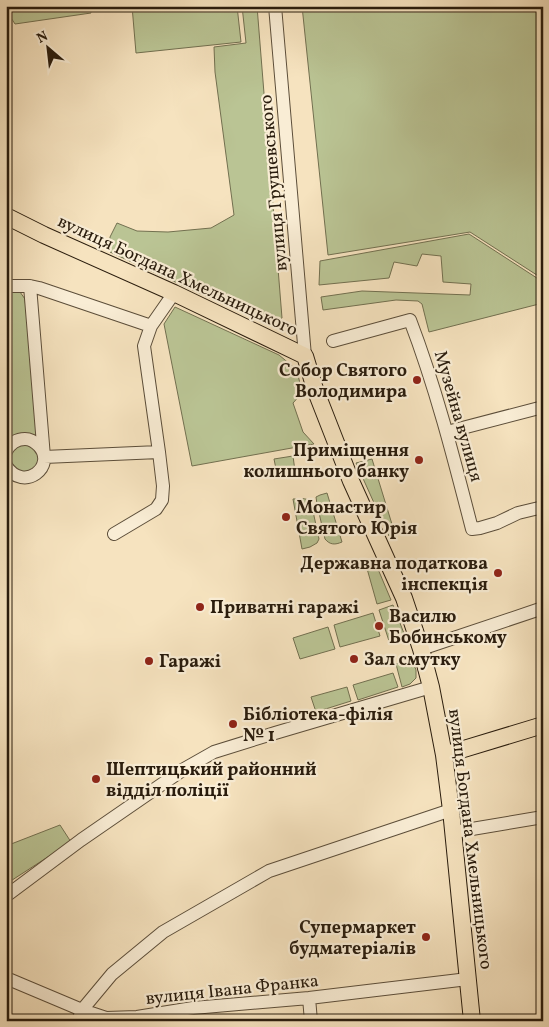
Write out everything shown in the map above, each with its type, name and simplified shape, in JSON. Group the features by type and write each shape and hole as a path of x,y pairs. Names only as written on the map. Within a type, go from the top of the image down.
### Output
{"main road":[{"name":"вулиця Богдана Хмельницького","path":"6,216 174,293 305,356 315,389 351,481 404,598 431,687 444,755 454,832 472,1021"},
{"path":"444,755 543,725"}],"street":[{"name":"вулиця Грушевського","path":"275,6 305,356"},
{"path":"6,288 9,286 30,286 151,326"},
{"path":"6,466 16,476 28,478 38,473 44,463 30,286"},
{"path":"114,534 156,509 162,500 163,486 144,346 151,326 174,293"},
{"name":"Музейна вулиця","path":"332,341 410,320 447,432 472,529 497,523 518,513 543,508"},
{"path":"447,432 543,407"},
{"path":"6,451 16,441 23,439 31,440 42,450 44,457"},
{"path":"44,457 159,452"},
{"path":"421,649 543,608"},
{"path":"6,896 81,840 184,769 214,752 431,687"},
{"path":"80,1015 112,974 163,932 269,871 451,810"},
{"path":"454,832 543,817"},
{"name":"вулиця Івана Франка","path":"6,978 80,1015 106,1018 193,1015 309,998 468,979"},
{"path":"309,998 311,1021"}],"green space":[{"path":"6,6 90,6 91,13 15,24 6,10"},
{"path":"132,6 237,6 241,42 136,53"},
{"path":"242,6 257,6 282,318 272,324 260,321 110,252 110,237 117,223 137,231 168,232 211,228 234,215 215,72 214,47 246,43"},
{"path":"302,6 543,6 543,279 470,232 328,255"},
{"path":"469,234 543,282 543,303 429,332 422,304 418,301 396,300 323,310 321,297 362,291 470,295 471,284 443,282 441,256 422,254 417,266 394,262 389,278 319,285 320,261"},
{"path":"14,290 20,292 25,299 38,432 35,436 11,438 7,435 6,296"},
{"path":"175,307 279,355 297,370 302,393 293,403 303,432 314,444 192,466 164,324"},
{"path":"25,444 35,448 39,458 35,468 25,472 15,468 11,458 15,448"},
{"path":"293,456 295,471 277,474 274,459"},
{"path":"372,459 395,534 389,536 356,463"},
{"path":"327,493 342,542 337,544 333,544 325,539 317,504 316,497"},
{"path":"293,499 305,499 311,502 319,539 317,543 310,547 302,549"},
{"path":"375,562 391,600 377,604 366,565"},
{"path":"393,605 405,636 389,641 379,610"},
{"path":"373,613 380,636 340,647 334,625"},
{"path":"328,627 335,649 300,659 293,638"},
{"path":"412,659 416,670 416,678 410,684 402,687 396,664"},
{"path":"393,673 398,687 358,700 353,685"},
{"path":"347,687 351,701 316,712 311,697"},
{"path":"60,825 71,842 6,884 6,846"}],"place":[{"name":"Собор Святого Володимира","path":"417,380"},
{"name":"Приміщення колишнього банку","path":"419,460"},
{"name":"Монастир Святого Юрія","path":"286,517"},
{"name":"Державна податкова інспекція","path":"498,573"},
{"name":"Приватні гаражі","path":"200,607"},
{"name":"Василю Бобинському","path":"379,626"},
{"name":"Зал смутку","path":"354,659"},
{"name":"Гаражі","path":"149,661"},
{"name":"Бiблiотека-фiлiя № 1","path":"233,724"},
{"name":"Шептицький районний відділ поліції","path":"96,779"},
{"name":"Супермаркет будматеріалів","path":"426,937"}]}
